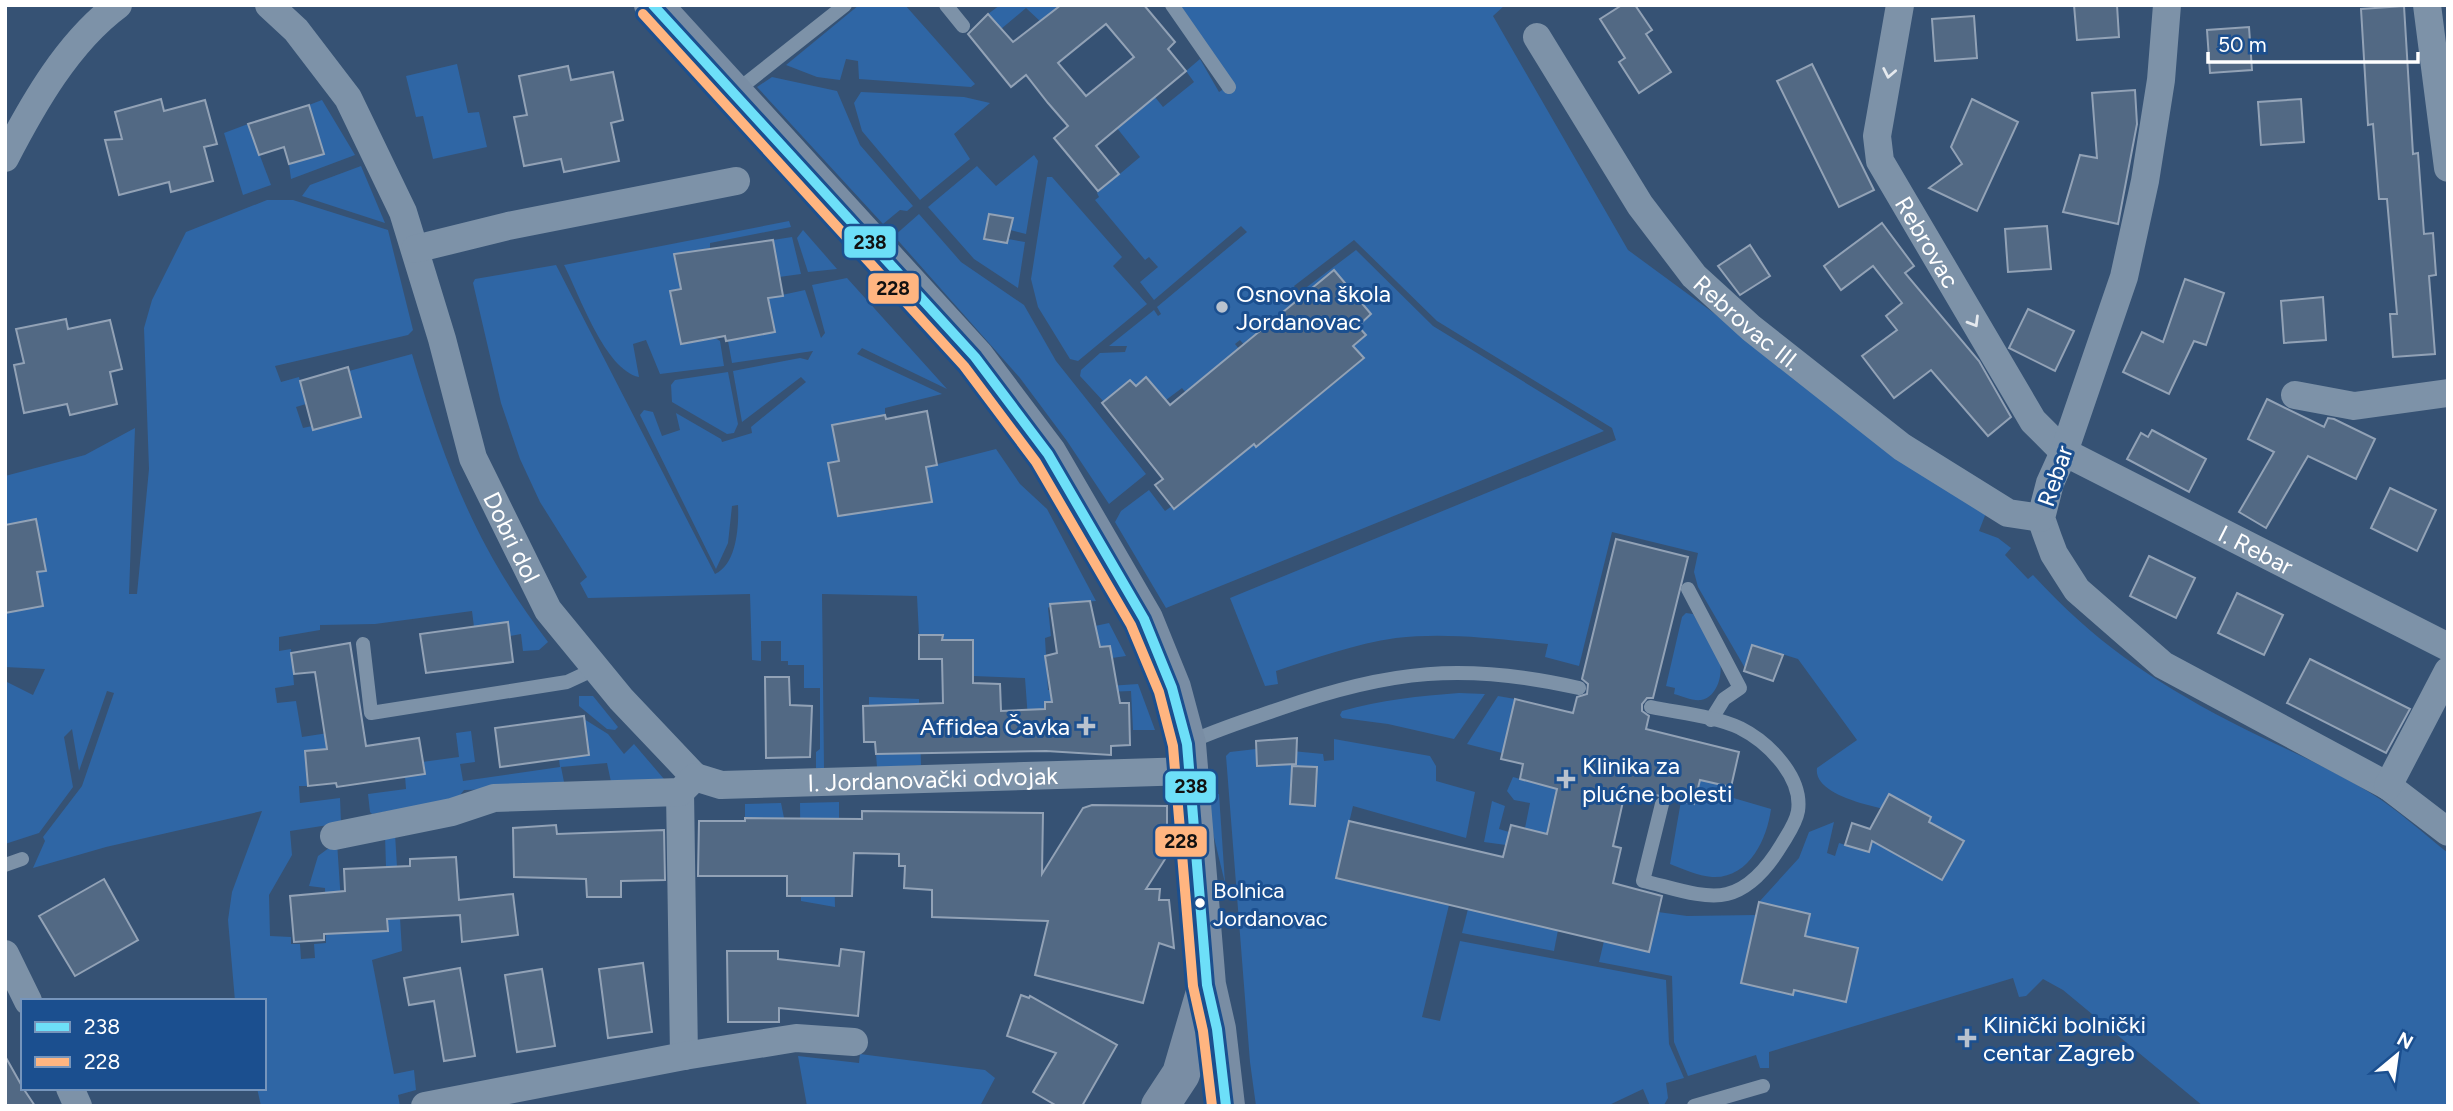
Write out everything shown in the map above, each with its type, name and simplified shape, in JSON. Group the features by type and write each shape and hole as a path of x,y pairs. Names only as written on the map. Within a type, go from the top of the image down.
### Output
{"main road":[{"path":"653,5 975,356 1048,454 1144,619 1172,688 1189,757 1206,985 1217,1029 1226,1106"},
{"path":"1162,1103 1181,1074 1206,985"},
{"path":"1162,1103 1187,1089 1213,1095 1226,1106"}],"street":[{"path":"5,159 23,124 60,66 118,5"},
{"name":"Dobri dol","path":"269,5 296,30 348,99 403,212 473,458 548,610 653,736 688,785"},
{"name":"Rebrovac","path":"1900,5 1877,136 1880,161 2026,409 2064,452"},
{"name":"Rebar","path":"2167,5 2161,80 2145,181 2124,277 2064,452 2050,483 2041,517 2054,554 2077,590 2163,665 2388,786 2448,832"},
{"path":"2427,5 2448,168"},
{"name":"Rebrovac III.","path":"1536,37 1640,205 1694,276 1751,328 1902,447 2008,513 2041,517"},
{"path":"415,249 508,226 736,181"},
{"path":"2295,395 2354,406 2448,393"},
{"name":"I. Rebar","path":"2064,452 2448,647"},
{"path":"2388,786 2448,671"},
{"name":"I. Jordanovački odvojak","path":"334,836 452,812 494,798 1189,757"},
{"path":"684,1056 688,785"},
{"path":"5,954 27,999"},
{"path":"425,1106 684,1056 796,1038 854,1042"},
{"path":"71,1090 78,1106"}],"lane":[{"path":"734,93 845,5"},
{"path":"946,5 963,26"},
{"path":"1172,5 1229,87"},
{"path":"1688,589 1740,688 1724,699 1711,720"},
{"path":"363,644 371,713 568,682 596,669"},
{"path":"1189,757 1313,696 1394,676 1480,671 1579,688"},
{"path":"1651,707 1740,728 1755,737 1786,769 1798,796 1793,825 1774,856 1747,883 1727,894 1692,891 1643,881 1662,804"},
{"path":"5,864 22,859"},
{"path":"1694,1106 1763,1086"}],"shaded area":[{"path":"859,5 905,5 975,84 971,87 859,79 858,61 846,59 840,80 817,77 786,65"},
{"path":"1000,5 1061,5 1041,22 1026,8 1001,29 988,14"},
{"path":"1177,5 1505,5 1493,16 1628,250 1986,513 1979,531 1998,538 2011,548 2005,555 2028,579 2033,575 2078,620 2124,657 2200,705 2372,794 2448,853 2448,1106 2203,1106 2063,990 2043,979 2026,996 2019,997 2013,978 1769,1052 1769,1068 1760,1068 1756,1055 1688,1076 1674,1042 1672,976 1599,962 1604,941 1658,912 1687,916 1756,915 1741,983 1793,995 1794,990 1845,1002 1858,948 1805,936 1810,914 1759,902 1799,858 1809,832 1834,822 1827,853 1835,856 1839,843 1869,852 1875,830 1963,841 1929,822 1931,817 1863,804 1829,789 1819,780 1817,768 1857,740 1798,659 1753,645 1745,668 1698,587 1694,572 1698,553 1612,532 1579,666 1545,657 1548,644 1472,637 1415,636 1365,644 1276,671 1278,684 1265,686 1230,598 1616,440 1612,428 1437,321 1354,240 1294,286 1299,293 1356,250 1433,326 1604,431 1166,608 1115,522 1121,511 1149,490 1165,511 1172,506 1174,509 1254,444 1257,447 1364,359 1353,346 1366,335 1358,326 1371,314 1334,270 1329,328 1299,294 1293,296 1301,307 1272,377 1240,340 1235,344 1244,355 1217,366 1189,389 1206,417 1182,388 1166,400 1146,377 1136,386 1130,380 1104,402 1080,376 1081,370 1100,353 1125,352 1127,346 1109,346 1154,310 1158,316 1161,314 1157,307 1247,232 1241,226 1154,300 1140,282 1158,267 1149,257 1145,260 1095,200 1099,197 1097,193 1140,157 1117,128 1155,97 1163,107 1194,82 1186,71 1200,59 1219,92 1233,83"},
{"path":"457,64 468,113 479,112 487,147 433,159 423,116 416,117 406,76"},
{"path":"772,77 837,91 860,145 913,206 907,211 900,210 883,224 757,87"},
{"path":"861,92 964,97 990,103 954,134 970,159 920,200 862,131 854,103"},
{"path":"322,100 355,155 291,179 289,164 323,154 309,105"},
{"path":"248,124 271,185 243,195 224,133"},
{"path":"1034,155 1038,161 1026,234 1010,230 1012,218 990,214 985,239 1007,243 1008,239 1025,242 1018,288 974,259 928,207 977,166 996,186"},
{"path":"361,166 385,223 302,196 310,185"},
{"path":"1047,177 1052,177 1122,257 1113,266 1147,304 1078,361 1070,359 1038,307 1031,279"},
{"path":"267,200 293,200 388,230 413,330 408,335 275,366 281,382 299,377 306,404 296,407 303,428 312,426 314,430 361,417 349,371 412,354 437,434 482,539 501,573 548,642 539,650 523,651 521,634 510,636 508,622 474,627 472,611 375,624 320,625 320,630 279,637 279,651 291,649 294,685 275,688 277,703 296,701 302,737 328,733 331,748 305,752 308,786 299,786 300,803 340,798 341,823 290,831 292,855 269,895 270,936 291,937 291,944 300,944 301,959 315,958 314,944 326,943 325,888 309,886 318,856 337,842 343,933 388,931 385,835 395,834 402,951 372,960 394,1074 414,1070 416,1090 398,1095 400,1106 261,1106 257,1090 266,1090 266,999 235,999 228,920 232,892 262,811 106,847 33,868 45,841 43,837 82,786 114,693 107,691 79,771 72,729 64,737 73,787 39,833 5,844 5,681 33,695 45,669 5,667 5,613 43,606 37,572 46,570 36,520 5,525 5,476 85,455 135,428 129,594 137,594 149,469 144,328 152,300 186,232"},
{"path":"919,214 961,262 1024,305 1056,361 1146,474 1109,504 1020,378 894,236"},
{"path":"789,221 791,227 710,243 710,248 675,255 681,289 670,291 681,344 715,338 720,341 724,366 660,374 646,340 633,344 639,377 627,371 604,346 564,265"},
{"path":"803,230 837,269 808,272 797,238"},
{"path":"792,237 801,274 779,277 773,240"},
{"path":"556,265 715,574 728,562 735,544 738,505 732,506 728,543 716,569 640,415 644,410 653,412 662,436 680,430 676,413 722,442 752,433 751,427 806,382 801,377 742,422 733,371 800,358 808,360 813,351 732,363 728,341 774,332 768,298 805,290 821,338 825,333 812,285 847,278 947,389 862,348 857,354 942,394 885,408 885,415 832,425 839,461 828,463 876,490 881,511 932,502 926,467 996,449 1020,484 1047,509 1096,601 1052,604 1048,608 1051,636 1045,638 1048,690 1138,684 1155,730 1133,730 1131,691 1105,692 1104,704 1045,702 1045,719 1028,719 1025,678 973,676 972,640 942,640 942,635 919,635 917,596 822,594 824,768 816,768 816,752 820,749 820,688 804,688 804,665 788,665 788,661 781,661 781,641 761,641 761,661 752,660 750,594 588,598 580,583 587,577 540,502 520,459 501,403 473,283 475,279"},
{"path":"728,372 738,424 734,433 727,434 672,402 671,385 675,380"},
{"path":"1686,613 1693,614 1719,658 1718,683 1712,694 1701,700 1674,694 1675,688 1666,686 1682,617"},
{"path":"1109,623 1126,656 1112,658 1110,646 1099,648 1095,626"},
{"path":"1459,693 1485,694 1454,739 1388,724 1342,718 1340,715 1342,711 1385,701"},
{"path":"579,696 593,696 618,727 615,730 607,729 579,706"},
{"path":"1498,696 1515,699 1502,753 1467,744"},
{"path":"869,697 919,699 921,765 877,767 876,754 909,752 907,705 869,705"},
{"path":"584,719 608,734 624,754 634,744 664,779 611,782 607,763 561,767 565,787 464,790 457,799 372,814 370,812 368,794 406,789 405,776 422,762 459,757 456,733 471,731 475,762 460,764 463,781 560,767 559,759"},
{"path":"1334,739 1430,756 1436,766 1436,781 1475,792 1466,838 1353,806 1336,878 1449,905 1422,1017 1440,1021 1460,941 1666,980 1669,1044 1684,1078 1666,1083 1668,1098 1664,1105 1650,1106 1643,1089 1607,1106 1256,1106 1250,1062 1226,756 1230,752 1256,749 1261,766 1273,765 1292,751 1323,754 1324,761 1334,760"},
{"path":"1704,765 1730,787 1730,797 1771,809 1765,833 1754,855 1746,864 1725,876 1701,875 1670,864 1681,801 1695,803"},
{"path":"1513,777 1557,789 1547,834 1525,828 1530,803 1514,800 1507,791"},
{"path":"1219,794 1225,883 1210,821 1207,795"},
{"path":"1492,801 1505,806 1499,829 1509,832 1506,845 1484,842"},
{"path":"839,802 839,819 810,819 834,867 835,907 801,901 800,803"},
{"path":"781,803 784,818 745,818 745,804"},
{"path":"1468,909 1558,930 1554,951 1462,933"},
{"path":"860,1054 985,1070 995,1078 980,1106 807,1106 798,1056 859,1063"}],"building":[{"path":"1061,5 1144,5 1175,42 1168,49 1186,71 1096,146 1119,174 1098,191 1054,138 1068,126 1026,75 1011,87 968,34 988,14 1013,42","holes":["1106,24 1134,57 1086,96 1058,63"]},
{"path":"1622,5 1635,5 1652,30 1646,34 1671,72 1639,93 1619,62 1625,58 1600,19"},
{"path":"2074,5 2117,5 2119,37 2077,40"},
{"path":"2404,6 2413,154 2418,153 2424,234 2433,233 2436,275 2429,276 2435,354 2393,357 2390,314 2397,314 2387,199 2379,199 2373,124 2368,125 2361,9"},
{"path":"1974,16 1977,58 1935,61 1932,19"},
{"path":"2249,27 2252,70 2210,73 2207,30"},
{"path":"1812,64 1874,190 1839,207 1777,81"},
{"path":"568,66 571,80 613,72 623,120 611,123 619,161 564,172 561,159 524,166 514,117 527,115 519,76"},
{"path":"2135,90 2137,124 2118,224 2063,212 2080,155 2097,158 2092,93"},
{"path":"161,99 164,111 205,100 217,144 204,147 213,181 171,192 169,182 119,195 105,140 122,139 115,112"},
{"path":"1972,99 2018,122 1977,211 1929,188 1962,164 1951,147"},
{"path":"2301,99 2304,142 2261,145 2258,102"},
{"path":"309,105 324,154 289,164 284,147 259,155 248,124"},
{"path":"989,214 1013,218 1007,243 984,239"},
{"path":"1882,223 1914,266 1905,273 1979,361 2011,417 1988,436 1931,370 1894,398 1862,356 1897,330 1886,316 1902,303 1873,266 1841,290 1824,266"},
{"path":"2047,226 2051,269 2008,272 2005,229"},
{"path":"773,240 783,296 768,298 775,332 726,341 725,336 681,344 670,291 681,289 674,254"},
{"path":"1750,245 1770,276 1740,295 1718,266"},
{"path":"1334,270 1371,314 1358,326 1366,335 1353,346 1364,358 1256,447 1254,444 1174,509 1155,485 1163,479 1102,403 1130,380 1136,386 1146,377 1170,405"},
{"path":"2185,279 2224,293 2206,345 2194,341 2169,394 2123,372 2142,332 2163,342"},
{"path":"2323,297 2326,340 2284,343 2281,301"},
{"path":"2028,309 2074,331 2055,371 2009,348"},
{"path":"66,319 68,329 110,320 122,369 110,372 117,404 70,415 67,404 24,413 14,365 24,363 16,329"},
{"path":"348,367 361,417 313,430 300,381"},
{"path":"2267,399 2324,427 2328,418 2334,419 2375,439 2356,479 2308,456 2266,528 2239,512 2274,452 2248,439"},
{"path":"927,411 937,465 926,467 932,502 838,516 828,463 839,461 832,425 885,415 886,419"},
{"path":"2152,430 2206,459 2189,492 2127,459 2141,433 2148,437"},
{"path":"2390,488 2436,510 2417,551 2371,528"},
{"path":"36,519 46,571 37,572 43,606 5,613 5,525"},
{"path":"1616,539 1688,557 1653,698 1647,698 1642,704 1642,711 1649,716 1646,729 1739,752 1731,787 1700,780 1694,804 1626,788 1613,846 1621,848 1613,883 1662,896 1649,952 1336,878 1349,821 1503,857 1511,825 1547,834 1557,789 1520,779 1523,764 1501,759 1515,699 1573,713 1577,697 1587,694 1588,684 1582,679"},
{"path":"2149,556 2195,578 2176,618 2130,596"},
{"path":"2237,593 2283,615 2264,655 2218,633"},
{"path":"1090,601 1100,647 1110,646 1120,703 1129,703 1130,745 1111,746 1111,755 1046,751 876,754 875,742 864,742 863,706 943,703 942,659 919,659 919,635 943,635 942,640 973,640 973,683 1000,684 1001,711 1045,709 1045,702 1052,702 1045,656 1057,653 1050,604"},
{"path":"508,622 513,662 426,673 420,634"},
{"path":"350,643 366,746 419,738 425,774 337,787 336,783 308,786 305,751 327,749 315,672 294,674 291,653"},
{"path":"1752,645 1783,655 1773,681 1744,671"},
{"path":"2310,659 2410,709 2386,753 2287,703"},
{"path":"765,677 789,677 790,705 812,706 810,757 766,758"},
{"path":"584,716 589,755 500,767 495,728"},
{"path":"1297,738 1296,764 1257,766 1256,741"},
{"path":"1292,766 1317,767 1315,806 1290,804"},
{"path":"1889,794 1931,817 1929,822 1964,841 1942,880 1872,841 1869,852 1845,845 1852,823 1870,829"},
{"path":"1092,805 1167,806 1167,856 1146,889 1160,889 1159,900 1169,900 1174,948 1159,943 1143,1003 1035,975 1048,921 932,917 932,890 904,888 905,866 899,866 899,854 854,853 852,896 787,896 787,876 698,876 699,821 745,821 745,818 862,819 862,811 1043,813 1042,874 1083,808"},
{"path":"556,825 557,834 664,830 665,880 621,881 621,897 587,897 586,879 514,877 513,828"},
{"path":"456,857 459,900 513,894 518,935 462,942 460,915 387,919 388,931 324,934 324,940 294,942 290,896 345,891 344,869 410,866 410,859"},
{"path":"104,879 138,940 75,976 39,916"},
{"path":"1759,902 1810,914 1805,936 1858,948 1846,1002 1794,990 1793,995 1741,983"},
{"path":"841,949 864,952 858,1016 779,1008 779,1022 728,1022 727,951 778,951 778,959 839,966"},
{"path":"643,963 652,1032 608,1038 599,969"},
{"path":"460,968 475,1056 444,1061 434,1001 409,1005 404,978"},
{"path":"542,969 555,1046 517,1052 505,975"},
{"path":"1021,995 1030,996 1117,1045 1082,1106 1057,1106 1033,1092 1056,1053 1007,1036"},
{"path":"5,1056 21,1084 21,1090 24,1090 35,1106 5,1106"}],"transit line":[{"name":"238","path":"653,5 975,357 1048,454 1144,619 1172,688 1187,744 1207,985 1217,1029 1226,1106"},
{"name":"228","path":"643,14 964,366 1036,462 1131,625 1159,692 1173,746 1193,986 1203,1031 1212,1106"}],"place":[{"name":"Osnovna škola Jordanovac","path":"1222,307"},
{"name":"Affidea Čavka","path":"1086,726"},
{"name":"Klinika za plućne bolesti","path":"1566,779"},
{"name":"Bolnica Jordanovac","path":"1200,903"},
{"name":"Klinički bolnički centar Zagreb","path":"1967,1038"}]}
